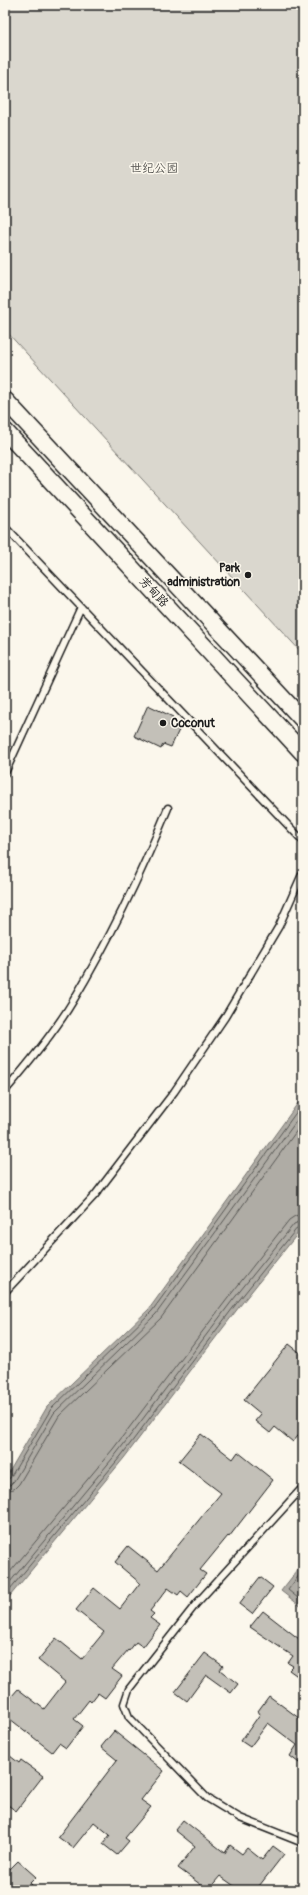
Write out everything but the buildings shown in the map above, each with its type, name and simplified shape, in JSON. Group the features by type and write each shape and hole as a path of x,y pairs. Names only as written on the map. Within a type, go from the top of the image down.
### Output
{"main road":[{"name":"芳甸路","path":"5,400 303,720"},
{"name":"芳甸路","path":"5,431 303,753"}],"lane":[{"path":"5,527 303,841"},
{"path":"5,774 81,607"},
{"path":"5,1091 28,1064 73,1003 115,926 168,808"},
{"path":"5,1292 95,1195 174,1092 225,1017 279,926 303,872"},
{"path":"303,1487 196,1604 129,1689 124,1704 129,1718 207,1798 240,1818 303,1843"}],"green space":[{"name":"世纪公园","path":"5,5 303,5 303,654 5,330"}],"water":[{"path":"303,1096 303,1227 239,1307 124,1458 5,1602 5,1479 47,1407 149,1309"},
{"path":"303,1563 303,1608 281,1591"}],"place":[{"name":"Park administration","path":"248,575"},
{"name":"Coconut","path":"163,723"}]}
